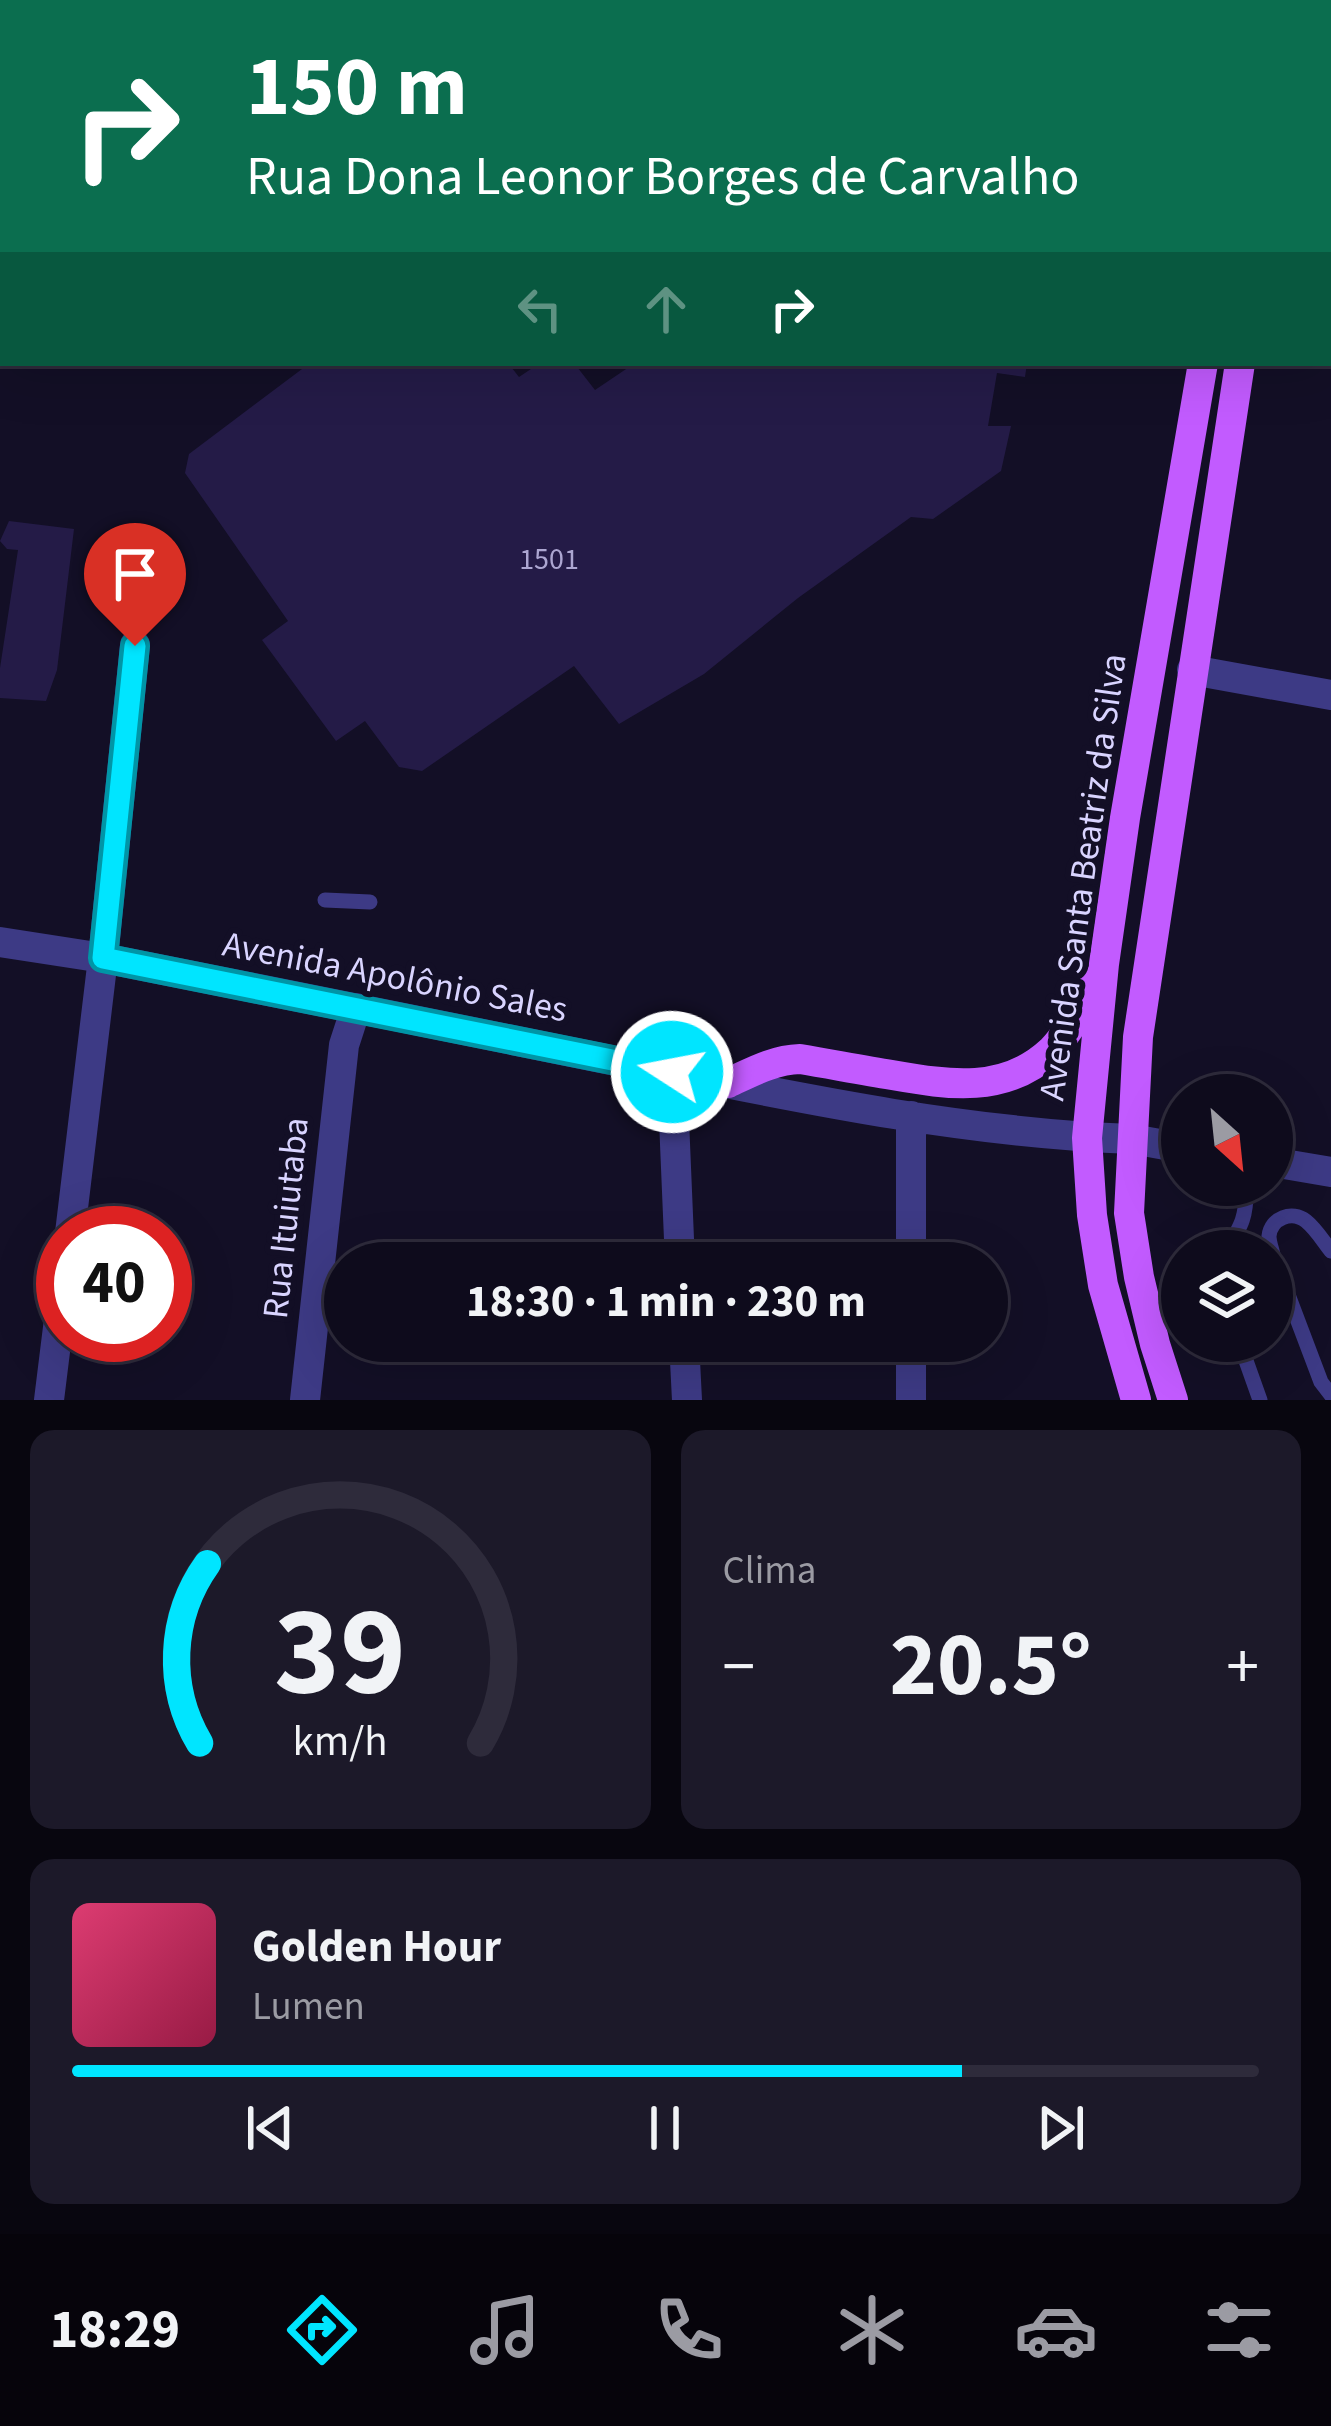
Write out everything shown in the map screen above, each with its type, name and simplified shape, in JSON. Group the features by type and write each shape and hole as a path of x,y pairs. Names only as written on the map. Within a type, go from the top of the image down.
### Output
{"main road":[{"name":"Avenida Santa Beatriz da Silva","path":"1136,1400 1103,1285 1087,1138 1104,964 1125,818 1202,366"},
{"path":"1173,1400 1138,1277 1129,1213 1138,1037 1240,366"},
{"path":"728,1083 767,1065 800,1059 939,1083 998,1081 1028,1068 1052,1050 1072,1024 1104,964"}],"street":[{"path":"73,1206 135,646"},
{"path":"1192,670 1331,695"},
{"name":"Avenida Apolônio Sales","path":"0,942 103,958 911,1116 1161,1144"},
{"name":"Rua Ituiutaba","path":"305,1400 344,1045 343,1006"},
{"path":"672,1072 679,1242"},
{"path":"911,1116 911,1242"},
{"path":"1293,1166 1331,1172"},
{"path":"49,1400 54,1362"},
{"path":"685,1362 687,1400"},
{"path":"910,1400 911,1362"}],"lane":[{"path":"325,900 370,902"},
{"path":"1239,1230 1246,1206"},
{"path":"1271,1230 1285,1216 1297,1215 1331,1251"},
{"path":"1242,1226 1253,1230"},
{"path":"1293,1308 1321,1382 1331,1395"},
{"path":"1246,1362 1260,1400"}],"building":[{"path":"306,366 510,366 519,377 536,366 576,366 595,390 631,366 1027,366 1025,377 997,373 988,426 1011,426 1001,471 933,519 911,517 798,598 704,674 619,724 574,666 422,771 399,767 365,721 336,741 262,640 288,621 185,473 189,454"},
{"path":"9,521 74,529 57,670 46,701 0,698 0,668 18,550 7,549 0,541"}],"route":[{"path":"135,646 103,958 672,1072"}]}
